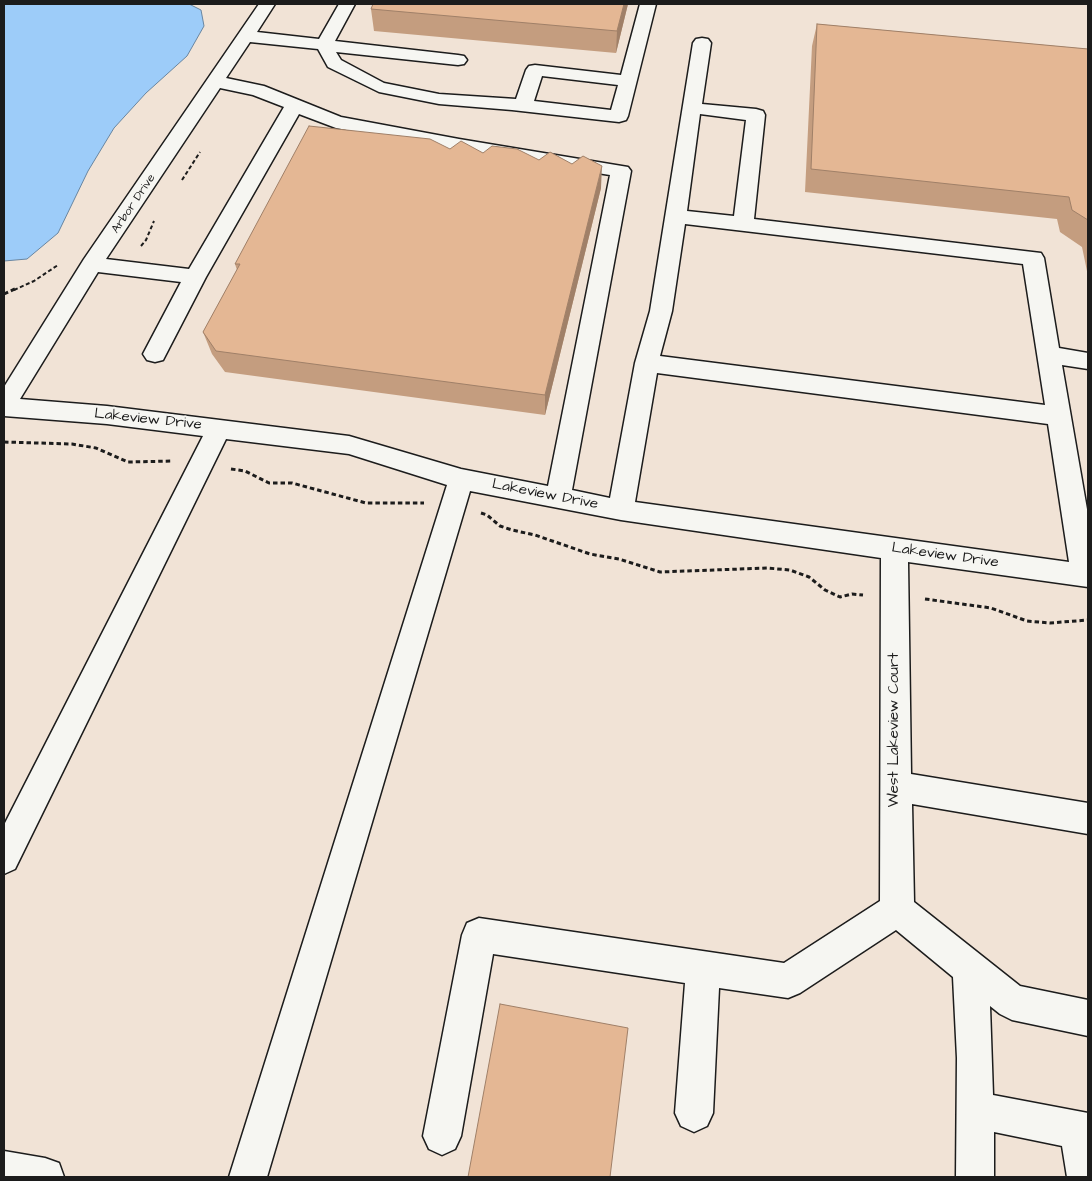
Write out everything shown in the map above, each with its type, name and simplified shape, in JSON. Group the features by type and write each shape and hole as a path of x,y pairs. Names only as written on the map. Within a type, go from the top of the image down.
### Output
{"street":[{"name":"Arbor Drive","path":"4,407 92,264 267,4"},
{"path":"324,45 347,4"},
{"path":"324,45 334,63 379,86 439,99 523,105 619,116 648,4"},
{"path":"247,36 458,60"},
{"path":"622,510 647,363 661,311 702,43"},
{"path":"523,105 535,70 628,81"},
{"path":"216,82 258,90 336,122 459,145 621,171 558,498"},
{"path":"155,354 195,277 296,105"},
{"path":"692,108 756,115 743,224"},
{"path":"676,216 1033,258 1059,416 1078,479 1086,576"},
{"path":"92,264 195,277"},
{"path":"1049,355 1088,360"},
{"path":"647,363 1059,416"},
{"name":"Lakeview Drive","path":"4,407 107,415 349,445 461,479 622,510 1086,576"},
{"path":"4,858 219,428"},
{"path":"248,1177 461,479"},
{"name":"West Lakeview Court","path":"894,549 897,910"},
{"path":"896,786 1088,819"},
{"path":"442,1136 479,935 788,981 897,910 1012,1002 1088,1018"},
{"path":"694,1113 703,968"},
{"path":"970,969 975,1058 975,1177"},
{"path":"974,1110 1083,1131 1086,1177"},
{"path":"4,1170 45,1177"}],"path":[{"path":"4,294 34,281 61,262"},
{"path":"4,442 72,444 96,448 128,462 178,462"},
{"path":"226,468 244,471 269,484 292,483 366,503 397,504 425,502"},
{"path":"478,513 487,514 500,526 512,530 535,535 590,554 619,559 660,572 767,568 790,570 809,577 826,590 840,597 852,594 938,600 991,608 1027,621 1050,623 1088,620"}],"shaded area":[{"path":"4,4 1088,4 1088,1177 4,1177"}],"water":[{"path":"4,4 189,4 201,10 204,26 187,56 146,93 114,128 88,171 58,233 27,259 4,261"}],"building":[{"path":"373,4 624,4 617,31 371,9"},
{"path":"817,24 1088,49 1088,220 1072,210 1069,197 811,169"},
{"path":"309,126 430,139 450,149 461,141 483,153 492,146 517,149 539,160 550,152 572,164 583,156 602,166 545,395 216,351 203,332 240,264 235,264"},
{"path":"500,1004 628,1028 610,1177 468,1177"}]}
